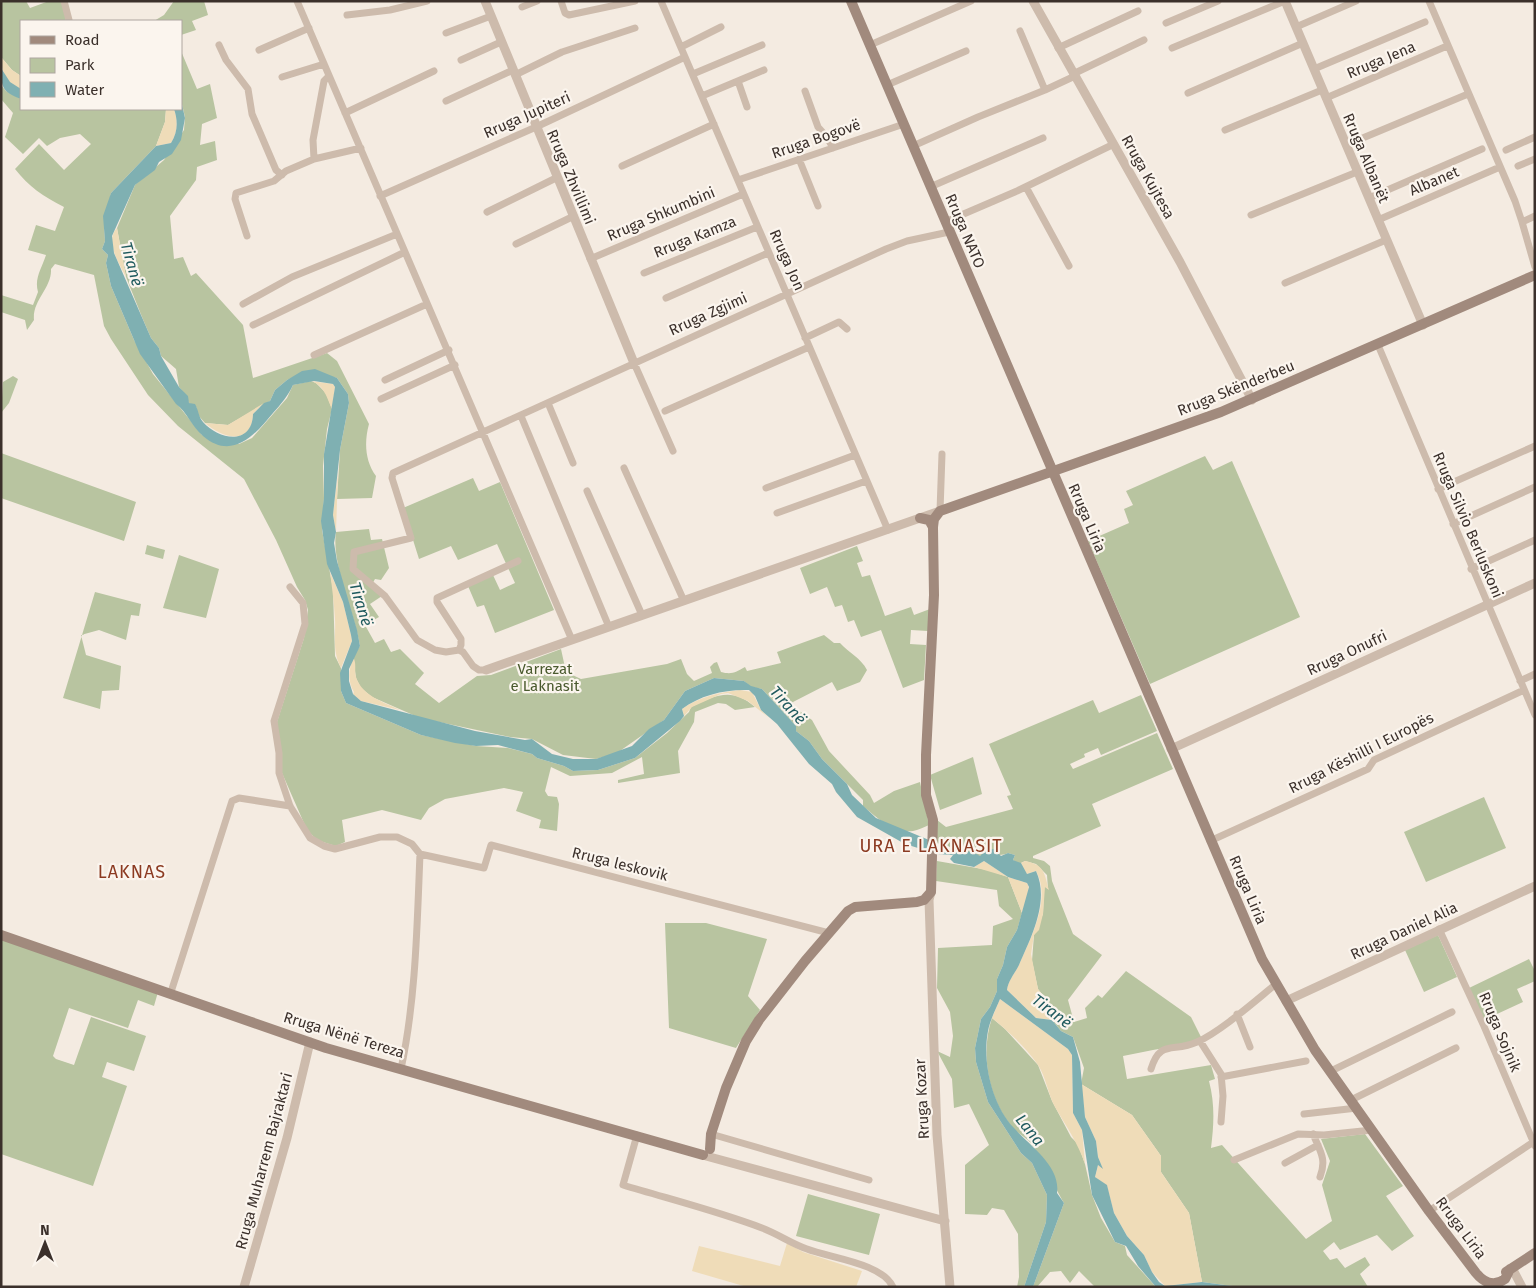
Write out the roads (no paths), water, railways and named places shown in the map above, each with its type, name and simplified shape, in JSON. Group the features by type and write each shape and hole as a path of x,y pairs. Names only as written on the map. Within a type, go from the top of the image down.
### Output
{"main road":[{"name":"Rruga NATO","path":"851,1 1052,472"},
{"name":"Rruga Skënderbeu","path":"940,511 1252,400 1535,276"},
{"name":"Rruga Liria","path":"1052,472 1245,922 1276,984 1331,1071 1372,1130 1429,1211 1484,1281 1492,1283 1502,1281 1511,1269"},
{"path":"707,1152 711,1134 730,1079 746,1041 788,982 829,933 848,911 855,907 917,902 932,889 933,820 925,784 934,595 933,527 934,519 940,511"},
{"path":"920,518 929,520 933,527"},
{"name":"Rruga Nënë Tereza","path":"1,935 354,1056 683,1149 707,1152"},
{"path":"1511,1269 1535,1253"}],"street":[{"path":"64,1 70,20"},
{"path":"297,1 572,640"},
{"path":"347,15 390,10 427,1"},
{"name":"Rruga Zhvillimi","path":"485,1 556,178 574,216 634,363"},
{"path":"522,7 537,1"},
{"path":"561,1 565,13 568,15 635,1"},
{"name":"Rruga Jon","path":"661,1 888,530"},
{"path":"870,45 971,1"},
{"name":"Rruga Kujtesa","path":"1033,1 1213,322 1252,400"},
{"path":"1166,23 1218,1"},
{"path":"1172,48 1284,1"},
{"name":"Rruga Albanët","path":"1284,1 1423,325"},
{"path":"1296,27 1356,1"},
{"path":"1428,1 1500,167 1522,222 1535,267"},
{"path":"1058,48 1138,11"},
{"path":"446,33 491,16"},
{"path":"1314,69 1424,22"},
{"path":"681,47 721,27"},
{"path":"259,50 309,28"},
{"path":"446,101 562,52 635,28"},
{"path":"1020,31 1045,90"},
{"path":"914,146 978,116 1045,90 1144,40"},
{"path":"461,60 501,42"},
{"path":"1188,93 1303,44"},
{"path":"219,45 226,60 248,88 252,114 276,170 282,176"},
{"path":"693,74 762,45"},
{"name":"Rruga Jena","path":"1225,130 1448,46"},
{"path":"887,85 966,51"},
{"name":"Rruga Jupiteri","path":"380,196 536,127 685,57"},
{"path":"282,77 324,64"},
{"path":"702,96 764,70"},
{"path":"345,113 434,71"},
{"path":"314,159 313,140 324,80 329,76"},
{"path":"738,81 747,107"},
{"path":"805,91 818,127 828,136 833,148"},
{"path":"1346,145 1468,94"},
{"path":"622,166 714,124"},
{"name":"Rruga Bogovë","path":"738,180 904,124"},
{"path":"1506,150 1535,137"},
{"path":"930,187 1043,138"},
{"path":"945,222 1026,187 1114,144"},
{"path":"247,236 235,195 239,191 274,181 314,159 360,148"},
{"path":"1369,198 1482,149"},
{"path":"799,159 818,206"},
{"path":"1518,166 1535,159"},
{"name":"Albanet","path":"1378,220 1500,167"},
{"path":"1251,216 1358,172"},
{"path":"487,212 556,178"},
{"path":"1026,187 1069,266"},
{"name":"Rruga Shkumbini","path":"590,259 743,194"},
{"path":"516,244 574,216"},
{"path":"1522,222 1535,216"},
{"name":"Rruga Kamza","path":"644,273 757,226"},
{"name":"Rruga Zgjimi","path":"458,650 446,652 435,650 417,640 385,596 366,578 354,572 352,555 354,552 411,538 392,478 393,473 786,293 907,241 949,232"},
{"path":"243,304 292,277 398,234"},
{"path":"1285,283 1386,240"},
{"path":"253,326 405,252"},
{"path":"666,298 768,253"},
{"path":"314,355 427,304"},
{"path":"805,338 839,322 847,329"},
{"name":"Rruga Silvio Berluskoni","path":"1378,345 1471,569 1534,710"},
{"path":"665,411 809,347"},
{"path":"385,380 448,350"},
{"path":"634,363 674,451"},
{"path":"381,399 455,365"},
{"path":"548,403 573,463"},
{"path":"521,416 609,626"},
{"path":"1438,489 1535,446"},
{"path":"518,561 437,598 437,602 461,639 462,645 458,650 463,652 472,666 479,670 486,670 940,511 942,454"},
{"path":"766,488 855,455"},
{"path":"624,468 684,601"},
{"path":"777,512 866,481"},
{"path":"1453,524 1535,487"},
{"path":"587,491 642,615"},
{"path":"1471,569 1535,540"},
{"name":"Rruga Onufri","path":"1171,749 1535,583"},
{"path":"290,587 303,603 305,624 274,721 279,753 279,773 290,806 310,838 324,846 335,849 380,837 396,837 412,844 420,854 415,977 402,1069"},
{"path":"1520,681 1535,674"},
{"name":"Rruga Këshilli I Europës","path":"1210,841 1368,769 1374,760 1524,690"},
{"path":"170,992 232,801 239,798 290,806"},
{"name":"Rruga leskovik","path":"420,854 484,868 491,845 829,933"},
{"name":"Rruga Daniel Alia","path":"1286,1001 1535,886"},
{"name":"Rruga Kozar","path":"932,889 930,909 935,1098 950,1287"},
{"path":"917,902 924,903 930,909"},
{"name":"Rruga Sojnik","path":"1439,929 1483,1024 1534,1143"},
{"path":"1151,1068 1156,1053 1161,1050 1186,1046 1200,1040 1276,984"},
{"path":"1331,1071 1452,1012"},
{"path":"1237,1014 1250,1047"},
{"path":"1200,1040 1218,1068 1221,1078 1223,1096 1221,1122"},
{"name":"Rruga Muharrem Bajraktari","path":"244,1287 287,1138 310,1042"},
{"path":"1304,1114 1354,1104 1456,1048"},
{"path":"1221,1078 1306,1061"},
{"path":"1234,1160 1298,1134 1372,1130"},
{"path":"711,1134 868,1180"},
{"path":"1313,1134 1324,1162 1320,1177"},
{"path":"637,1135 623,1186 749,1223 778,1234 806,1249 875,1270 888,1279 893,1287"},
{"path":"1429,1211 1534,1143"},
{"path":"1285,1163 1318,1145"},
{"path":"707,1152 945,1221"},
{"path":"1511,1269 1522,1287"}],"water":[{"path":"1,68 10,82 20,88 20,99 10,94 4,88"},
{"path":"182,104 185,118 181,140 172,154 159,162 155,170 135,185 112,236 114,253 151,338 159,348 161,356 179,387 188,396 189,403 195,404 203,422 217,433 234,437 247,431 253,414 264,403 270,401 275,390 302,371 315,369 337,378 348,394 349,403 340,450 333,515 336,532 334,543 337,561 360,646 349,669 349,681 353,694 361,701 475,731 525,740 532,739 552,754 573,759 596,759 632,746 649,729 664,720 685,691 714,678 744,681 751,686 762,689 796,726 796,731 809,741 822,759 847,784 852,795 876,818 929,840 929,849 905,844 857,817 836,792 832,784 809,764 777,724 761,710 755,696 749,690 714,694 689,704 682,709 684,716 680,721 635,758 598,770 573,771 564,766 537,758 532,754 498,745 476,746 421,735 346,703 341,691 340,673 352,641 343,602 327,564 321,521 324,498 324,454 335,387 333,384 314,381 293,385 282,403 251,437 233,446 214,443 203,436 176,404 140,354 111,286 106,263 108,255 102,249 105,241 103,216 111,193 156,146 171,143 177,126 174,110 182,110"},
{"path":"937,848 973,852 980,856 986,850 994,849 1001,856 1008,853 1015,855 1013,860 1021,863 1027,874 1036,871 1040,883 1040,907 1029,943 1010,980 1007,990 1036,1018 1052,1020 1061,1031 1073,1037 1080,1062 1085,1117 1096,1141 1098,1157 1103,1169 1098,1165 1095,1177 1107,1185 1114,1213 1127,1236 1144,1255 1159,1282 1165,1286 1202,1282 1240,1287 1156,1287 1138,1266 1126,1246 1115,1242 1092,1195 1082,1130 1073,1113 1072,1055 1068,1049 1000,999 990,1023 986,1043 990,1082 1006,1118 1049,1165 1057,1183 1057,1193 1064,1203 1033,1287 1024,1287 1046,1222 1047,1195 1032,1163 1021,1153 988,1102 976,1062 975,1048 981,1019 990,1007 997,991 997,979 1003,965 1007,947 1017,930 1029,887 1027,883 1008,877 984,861 974,867 954,863 950,859 953,855 937,854"}],"district":[{"name":"URA E LAKNASIT","path":"931,846"},
{"name":"LAKNAS","path":"132,872"}],"water label":[{"name":"Tiranë","path":"132,264"},
{"name":"Tiranë","path":"361,604"},
{"name":"Tiranë","path":"788,705"},
{"name":"Tiranë","path":"1052,1011"},
{"name":"Lana","path":"1030,1130"}],"park label":[{"name":"Varrezat e Laknasit","path":"545,678"}]}
